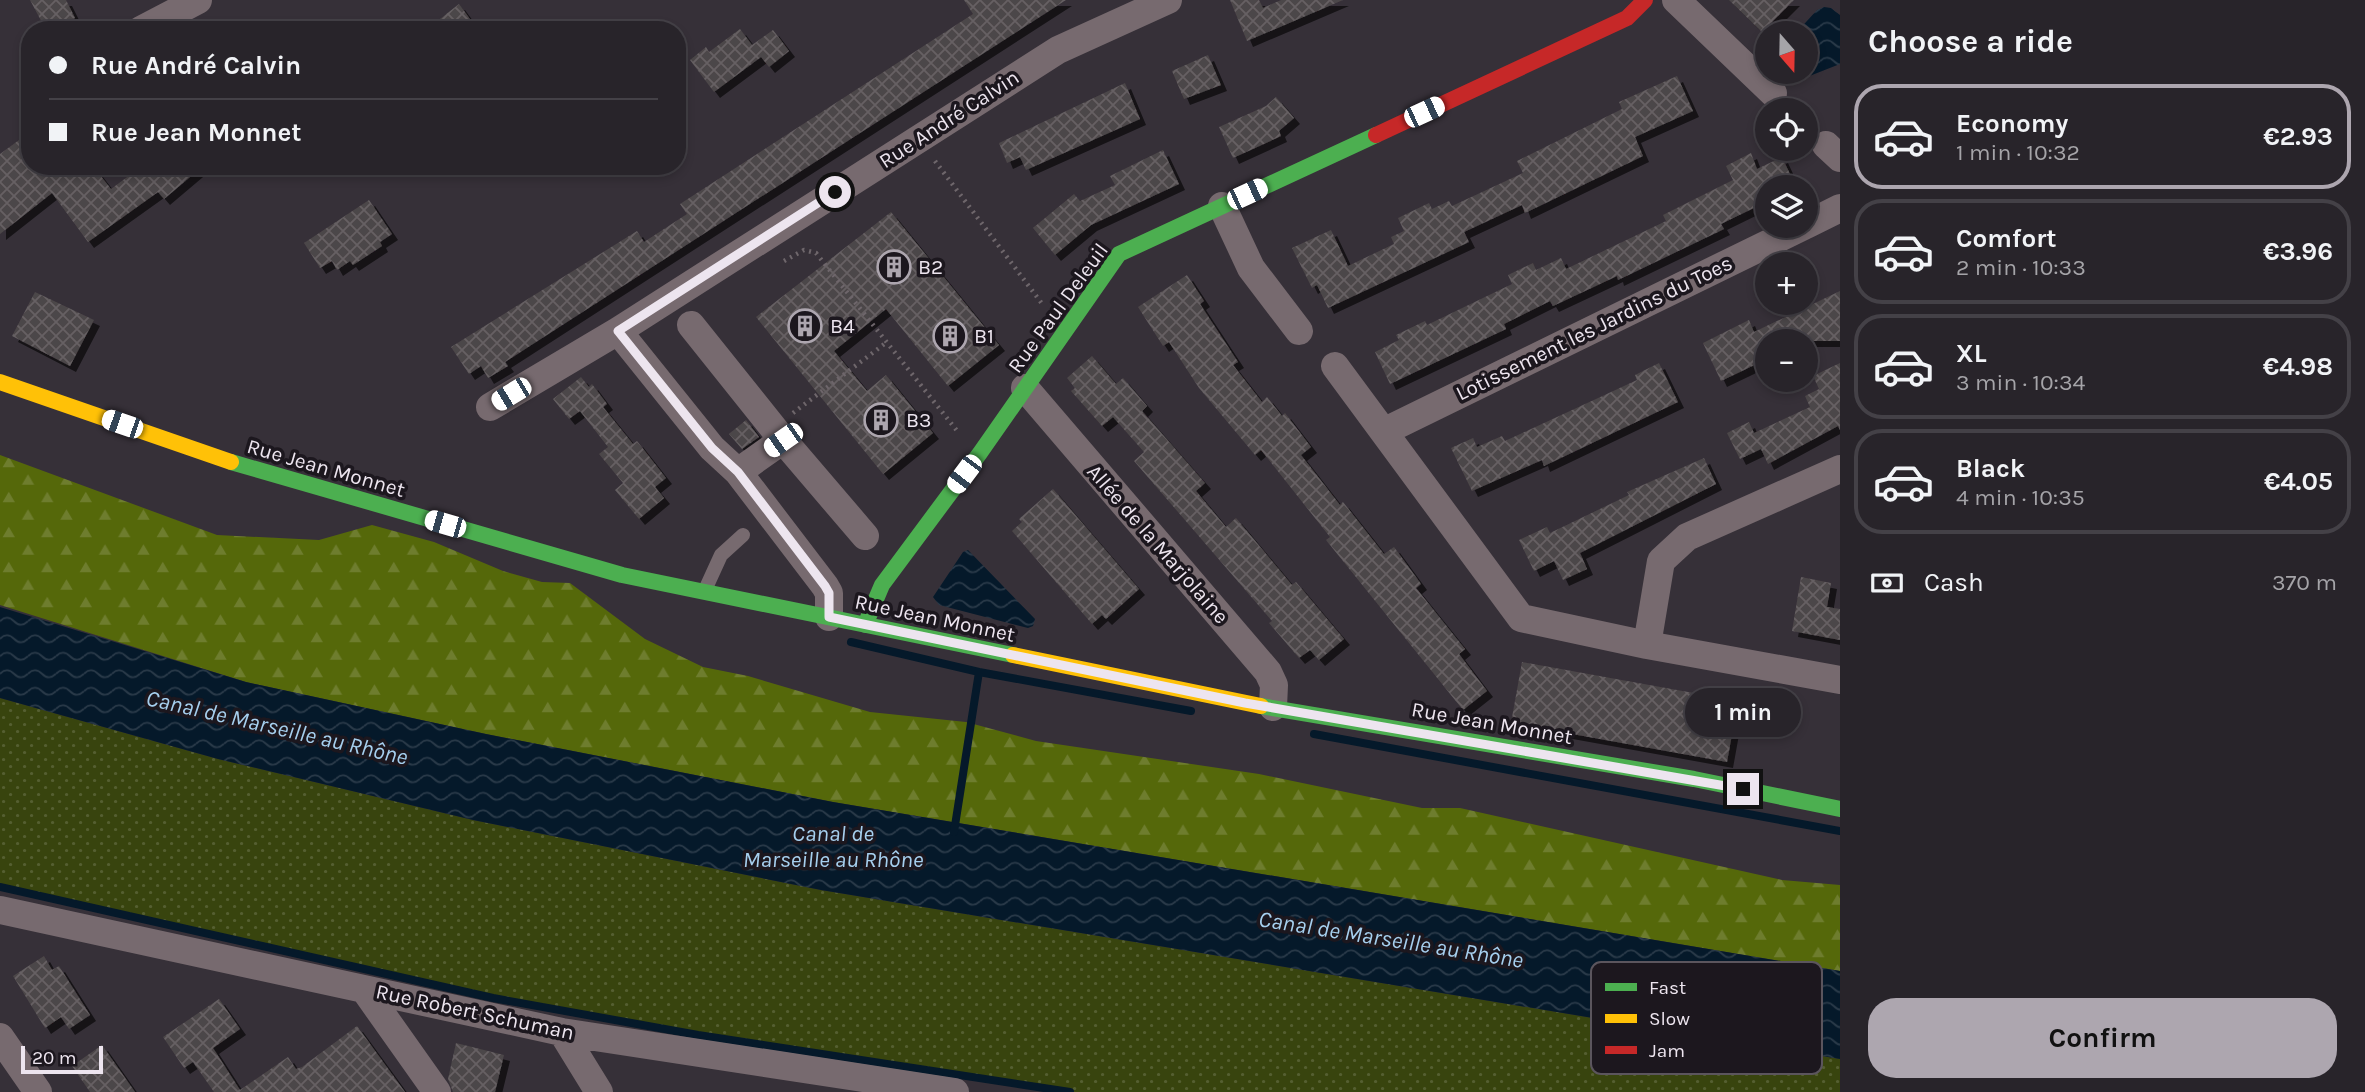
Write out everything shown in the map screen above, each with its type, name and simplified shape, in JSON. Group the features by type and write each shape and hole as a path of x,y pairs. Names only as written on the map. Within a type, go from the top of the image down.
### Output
{"street":[{"path":"158,21 198,0"},
{"name":"Rue André Calvin","path":"490,407 618,331 1058,50 1168,0"},
{"name":"Rue Paul Deleuil","path":"865,625 881,585 1119,254 1627,18 1645,0"},
{"path":"1676,0 1773,93"},
{"path":"1222,206 1251,268 1300,331"},
{"name":"Lotissement les Jardins du Toes","path":"1818,219 1840,208"},
{"name":"Lotissement les Jardins du Toes","path":"1385,431 1778,238"},
{"path":"691,325 778,434 865,536"},
{"path":"618,331 712,448 738,472 829,593 829,617"},
{"path":"1335,366 1521,618 1647,645 1840,680"},
{"name":"Rue Jean Monnet","path":"0,382 243,466 622,575 1273,707 1694,779 1840,809"},
{"name":"Allée de la Marjolaine","path":"1025,388 1268,672 1274,685 1273,707"},
{"path":"738,472 778,434"},
{"path":"1647,645 1661,561 1687,537 1840,469"},
{"name":"Rue Robert Schuman","path":"0,910 562,1032 955,1092"},
{"path":"364,989 437,1092"},
{"path":"562,1032 599,1092"},
{"path":"0,1037 38,1092"}],"lane":[{"path":"704,592 721,555 743,535"}],"path":[{"path":"927,150 1046,309"},
{"path":"782,262 804,250 816,253 965,440"},
{"path":"778,434 887,342"}],"green space":[{"path":"0,455 217,535 319,540 372,525 434,542 503,571 542,582 570,583 645,639 703,667 748,676 870,712 966,722 1036,741 1259,774 1422,808 1460,808 1782,880 1840,885 1840,971 1822,968 1822,962 1786,962 833,802 486,734 246,682 0,605"},
{"path":"0,698 218,759 473,820 821,890 1591,1018 1591,1074 1822,1074 1822,1056 1840,1059 1840,1092 1075,1092 572,1014 0,884"}],"water":[{"path":"1831,8 1840,15 1840,64 1818,73 1818,21 1807,21 1817,10"},
{"path":"968,550 1035,619 1033,626 1028,628 939,605 933,597 963,552"},
{"name":"Canal de Marseille au Rhône","path":"0,607 246,682 486,734 833,802 1786,962 1591,962 1591,1018 821,890 473,820 218,759 0,698"},
{"name":"Canal de Marseille au Rhône","path":"1822,968 1840,971 1840,1059 1822,1056"}],"building":[{"path":"30,0 66,0 75,18 68,21 41,21"},
{"path":"964,0 1066,0 505,362 508,366 488,378 481,366 469,374 451,347 637,231 644,242 687,214 680,204 973,14"},
{"path":"1230,0 1259,0 1263,8 1281,0 1343,0 1247,41"},
{"path":"1729,0 1794,0 1773,21 1755,21 1755,25"},
{"path":"459,4 471,21 437,21"},
{"path":"740,29 752,45 773,30 789,51 769,67 761,57 714,92 690,60 706,47 709,52"},
{"path":"1208,55 1221,85 1184,99 1172,71"},
{"path":"1677,76 1693,111 1635,137 1643,156 1525,213 1522,205 1464,232 1469,242 1328,308 1317,285 1312,288 1292,248 1331,230 1348,266 1394,244 1391,237 1404,231 1398,218 1429,203 1432,209 1449,201 1452,206 1523,173 1517,161 1622,109 1619,102"},
{"path":"1125,83 1140,119 1026,170 1020,157 1007,163 999,143"},
{"path":"1276,97 1294,118 1279,131 1281,136 1233,158 1219,127 1266,106"},
{"path":"21,139 21,175 100,175 111,189 130,175 192,175 164,199 158,192 88,242 52,193 0,234 0,154"},
{"path":"1163,150 1179,184 1091,225 1055,255 1033,228 1074,194 1080,201 1115,185 1110,176"},
{"path":"1751,153 1757,169 1774,161 1784,161 1790,175 1755,175 1755,207 1721,224 1724,229 1618,280 1617,276 1553,306 1550,301 1504,324 1506,329 1390,384 1375,352 1399,340 1396,335 1425,321 1427,325 1512,284 1508,275 1533,263 1536,270 1561,258 1566,269 1666,221 1663,215 1733,180 1726,166"},
{"path":"369,200 392,234 380,242 382,246 353,265 350,261 337,270 332,261 320,268 304,243"},
{"path":"891,212 999,345 948,386 886,309 834,351 867,391 886,375 933,433 883,474 756,317"},
{"path":"1187,275 1204,301 1200,304 1238,362 1233,365 1262,402 1267,397 1282,416 1285,413 1311,447 1301,455 1340,505 1343,502 1384,554 1394,547 1421,584 1416,588 1465,649 1459,654 1487,691 1463,710 1326,540 1330,537 1261,450 1255,455 1199,388 1169,342 1163,346 1138,307"},
{"path":"1840,291 1840,341 1818,341 1818,329 1760,329 1790,315 1818,315 1818,301"},
{"path":"35,292 94,320 70,366 12,336"},
{"path":"1749,320 1754,332 1755,365 1721,381 1703,343"},
{"path":"1092,356 1116,384 1123,378 1147,406 1142,411 1205,483 1196,491 1226,527 1236,518 1292,585 1296,582 1344,639 1319,660 1310,650 1299,658 1269,623 1272,621 1134,461 1144,452 1113,417 1102,426 1071,391 1075,388 1067,378"},
{"path":"1659,363 1678,402 1544,466 1542,460 1472,491 1451,448 1473,438 1477,447 1502,436 1505,441 1637,380 1635,375"},
{"path":"1840,363 1840,430 1838,426 1768,464 1761,449 1740,459 1727,433 1749,422 1754,433 1810,407 1805,396 1818,392 1818,374"},
{"path":"581,377 589,387 592,384 607,404 603,407 633,444 637,441 666,478 655,487 664,498 639,519 615,490 623,483 599,454 608,447 580,411 569,419 553,399"},
{"path":"746,420 759,437 742,449 729,434"},
{"path":"1704,458 1716,484 1580,553 1587,569 1563,580 1554,561 1534,571 1519,540 1547,527 1550,533 1629,495 1627,492"},
{"path":"1053,489 1139,589 1106,619 1102,615 1092,624 1012,531 1022,522 1019,519"},
{"path":"1801,577 1831,583 1827,607 1840,609 1840,640 1792,631"},
{"path":"1522,662 1738,701 1727,762 1511,723"},
{"path":"44,956 52,970 59,966 90,1015 69,1029 61,1017 45,1028 13,976"},
{"path":"219,999 240,1029 213,1048 240,1090 288,1057 296,1069 302,1067 357,1026 405,1092 214,1092 193,1062 184,1068 163,1037"},
{"path":"456,1043 504,1055 495,1092 453,1092 448,1079"},
{"path":"102,1045 135,1092 90,1092 72,1066"}],"waterway":[{"path":"851,642 979,672 1191,711"},
{"path":"954,832 979,672"},
{"path":"1314,734 1840,831"},
{"path":"0,887 493,998 698,1035 1070,1092"}],"traffic: fast":[{"path":"865,625 882,585 980,453 1119,254 1376,135"},
{"path":"231,462 622,575 1013,655"},
{"path":"1261,706 1694,779 1840,809"}],"traffic: slow":[{"path":"0,382 231,462"},
{"path":"1013,655 1261,706"}],"traffic: jam":[{"path":"1376,135 1627,18 1645,0"}],"place":[{"name":"B2","path":"894,267"},
{"name":"B4","path":"805,326"},
{"name":"B1","path":"950,336"},
{"name":"B3","path":"881,420"}],"route":[{"path":"835,192 618,331 712,448 738,472 825,586 831,607 829,617 1245,703 1743,789"}]}
